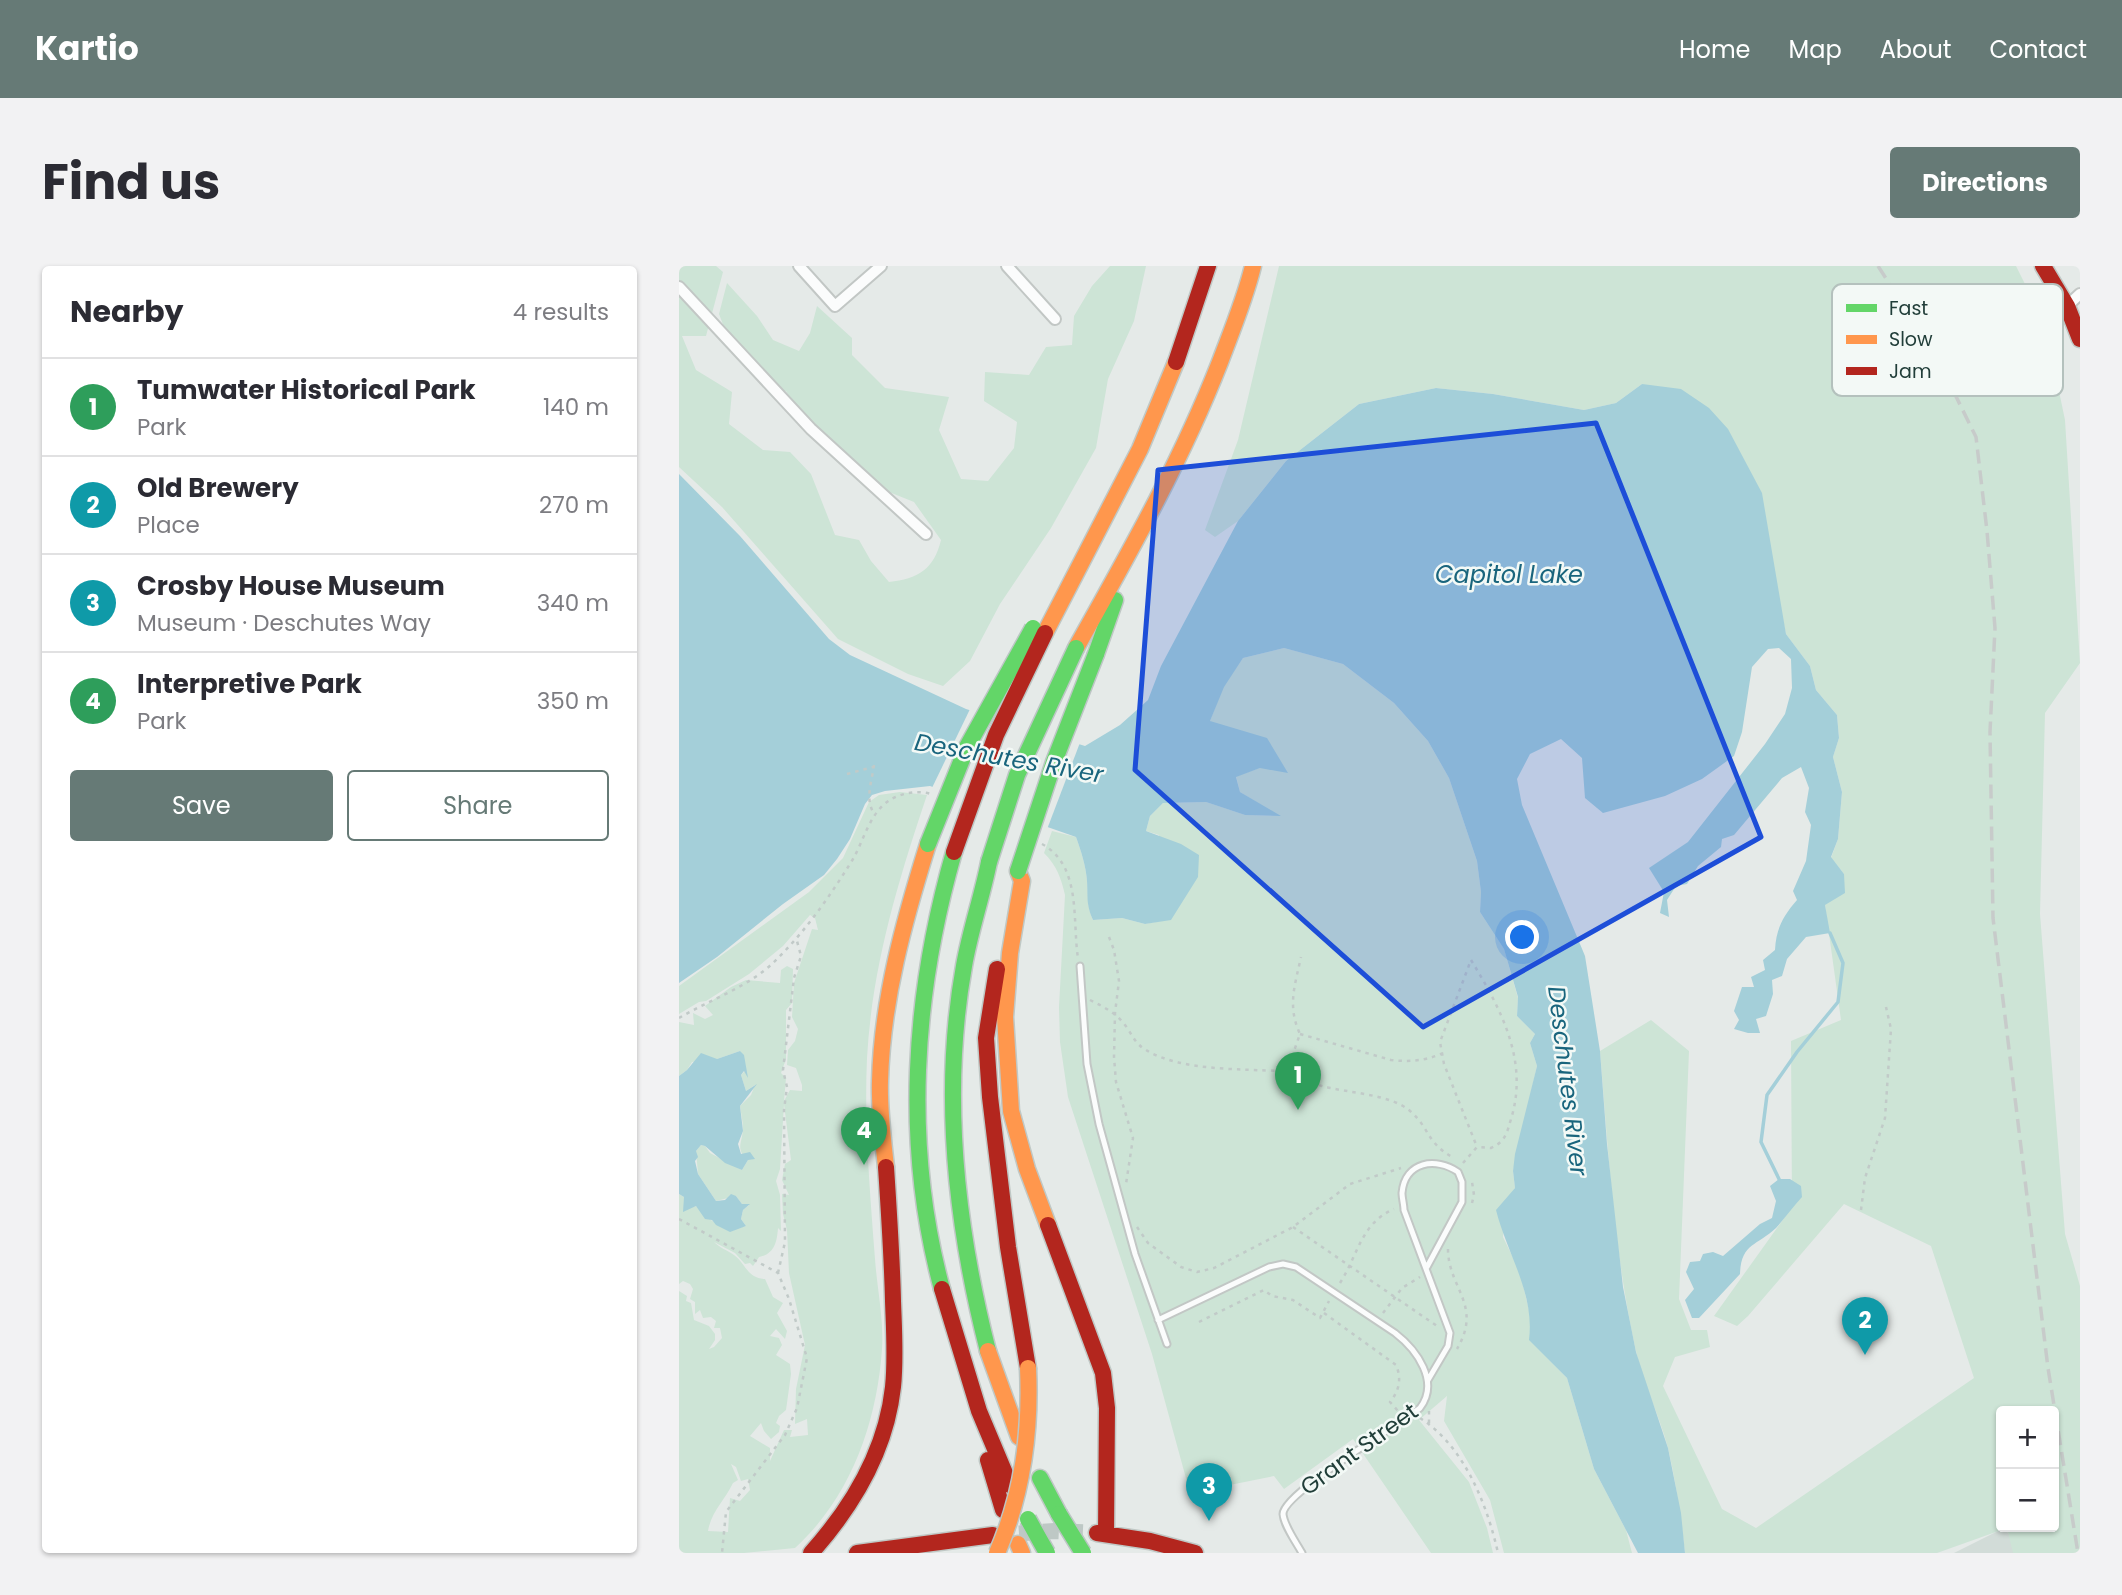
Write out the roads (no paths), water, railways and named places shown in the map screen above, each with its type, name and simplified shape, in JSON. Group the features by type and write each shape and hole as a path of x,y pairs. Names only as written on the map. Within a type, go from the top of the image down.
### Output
{"main road":[{"path":"811,1553 853,1500 864,1479 883,1434 893,1390 893,1286 880,1078 886,1008 900,940 928,844 967,747 1102,527 1140,449 1162,400 1207,266"},
{"path":"1019,1437 992,1364 974,1290 961,1219 954,1154 954,1070 964,966 989,862 1017,775 1076,648 1166,485 1214,379 1249,287 1254,266"},
{"path":"2043,266 2054,284"},
{"path":"2063,299 2080,339"},
{"path":"997,1553 1025,1471 1031,1426 1028,1368 1008,1247 990,1097 986,1038 990,1003 1018,871 1044,787 1096,654 1132,548"},
{"path":"1010,1485 989,1439 941,1287 921,1187 918,1084 926,981 934,930 954,852 977,782 1039,630"},
{"path":"1018,871 1022,881 1010,953 1005,1017 1011,1111 1027,1169 1103,1373 1106,1398 1102,1533 1150,1541 1195,1553"},
{"path":"973,1393 997,1496 1003,1510"},
{"path":"1039,1478 1083,1553"},
{"path":"1028,1518 1047,1553"},
{"path":"857,1553 993,1535"}],"street":[{"path":"799,266 835,306 881,266"},
{"path":"1007,266 1055,319"},
{"path":"679,287 811,429 926,534"},
{"path":"2067,306 2080,294"}],"lane":[{"path":"1080,966 1087,1064 1098,1124 1135,1254 1167,1344"},
{"name":"Grant Street","path":"1302,1553 1284,1517 1287,1503 1336,1465 1420,1408 1428,1393 1427,1380 1448,1346 1450,1333 1404,1210 1402,1192 1414,1169 1425,1163 1438,1162 1458,1172 1464,1191 1462,1202 1427,1267"},
{"path":"1158,1320 1269,1267 1283,1264 1296,1267 1395,1333 1413,1350 1427,1380"}],"water":[{"name":"Capitol Lake","path":"1642,384 1681,389 1709,408 1728,429 1762,493 1786,634 1810,666 1816,690 1837,715 1839,738 1833,757 1842,792 1838,839 1831,857 1844,874 1845,893 1825,905 1830,933 1806,937 1787,959 1782,976 1772,980 1773,994 1766,1016 1756,1019 1760,1033 1748,1033 1734,1029 1739,1020 1734,1011 1742,987 1754,987 1751,977 1765,970 1763,960 1775,950 1781,923 1797,900 1793,891 1806,861 1811,825 1805,812 1809,788 1801,767 1782,778 1734,835 1722,839 1721,847 1698,866 1687,884 1676,886 1667,900 1669,917 1660,913 1664,892 1649,868 1688,842 1765,744 1785,714 1792,688 1791,659 1779,648 1768,649 1752,667 1742,732 1734,756 1702,779 1665,796 1603,813 1585,798 1582,758 1561,739 1530,754 1517,779 1522,805 1585,956 1600,1051 1623,1287 1636,1352 1668,1448 1681,1513 1685,1553 1638,1553 1594,1469 1567,1378 1529,1340 1530,1323 1524,1290 1496,1210 1515,1188 1515,1154 1537,1066 1530,1043 1535,1034 1517,1016 1518,997 1504,949 1480,912 1481,892 1477,861 1449,778 1428,741 1394,703 1343,664 1284,648 1243,658 1224,687 1210,721 1267,738 1288,773 1260,768 1236,777 1240,792 1281,816 1245,815 1206,802 1163,803 1150,816 1146,831 1181,844 1199,855 1198,877 1171,920 1145,924 1122,918 1093,920 1088,905 1086,870 1076,837 930,786 885,791 872,795 865,804 850,839 824,875 679,983 679,474 740,536 829,639 850,655 966,709 1085,746 1120,725 1148,700 1161,666 1238,521 1286,461 1359,404 1436,388 1493,394 1584,410 1616,403"},
{"path":"740,1051 744,1055 748,1078 744,1071 741,1075 746,1091 757,1084 740,1106 743,1131 738,1144 741,1154 750,1152 755,1159 748,1160 742,1170 725,1163 701,1145 696,1151 698,1157 695,1161 698,1174 716,1201 725,1200 731,1194 742,1204 750,1204 743,1210 741,1219 746,1226 730,1232 712,1220 705,1219 696,1206 683,1212 684,1197 679,1194 679,1076 701,1053 717,1059"},
{"path":"1779,1179 1790,1179 1801,1186 1802,1197 1776,1228 1751,1246 1743,1256 1740,1274 1699,1318 1692,1318 1685,1300 1694,1289 1686,1272 1690,1262 1700,1261 1703,1254 1713,1252 1723,1256 1760,1224 1772,1218 1776,1201 1770,1186"}],"waterway":[{"path":"1779,1179 1761,1142 1767,1095 1797,1052 1838,1002 1843,963 1830,933"}],"tunnel":[{"path":"995,1535 1055,1531 1097,1533"}],"railway":[{"path":"1878,266 1890,284"},
{"path":"1956,396 1976,437 1995,628 1990,732 1993,918 2048,1368 2078,1553"}],"place":[{"name":"Tumwater Historical Park","path":"1298,1110"},
{"name":"Interpretive Park","path":"864,1165"},
{"name":"Old Brewery","path":"1865,1355"},
{"name":"Crosby House Museum","path":"1209,1521"}],"water label":[{"name":"Deschutes River","path":"1009,758"},
{"name":"Deschutes River","path":"1568,1081"}]}
